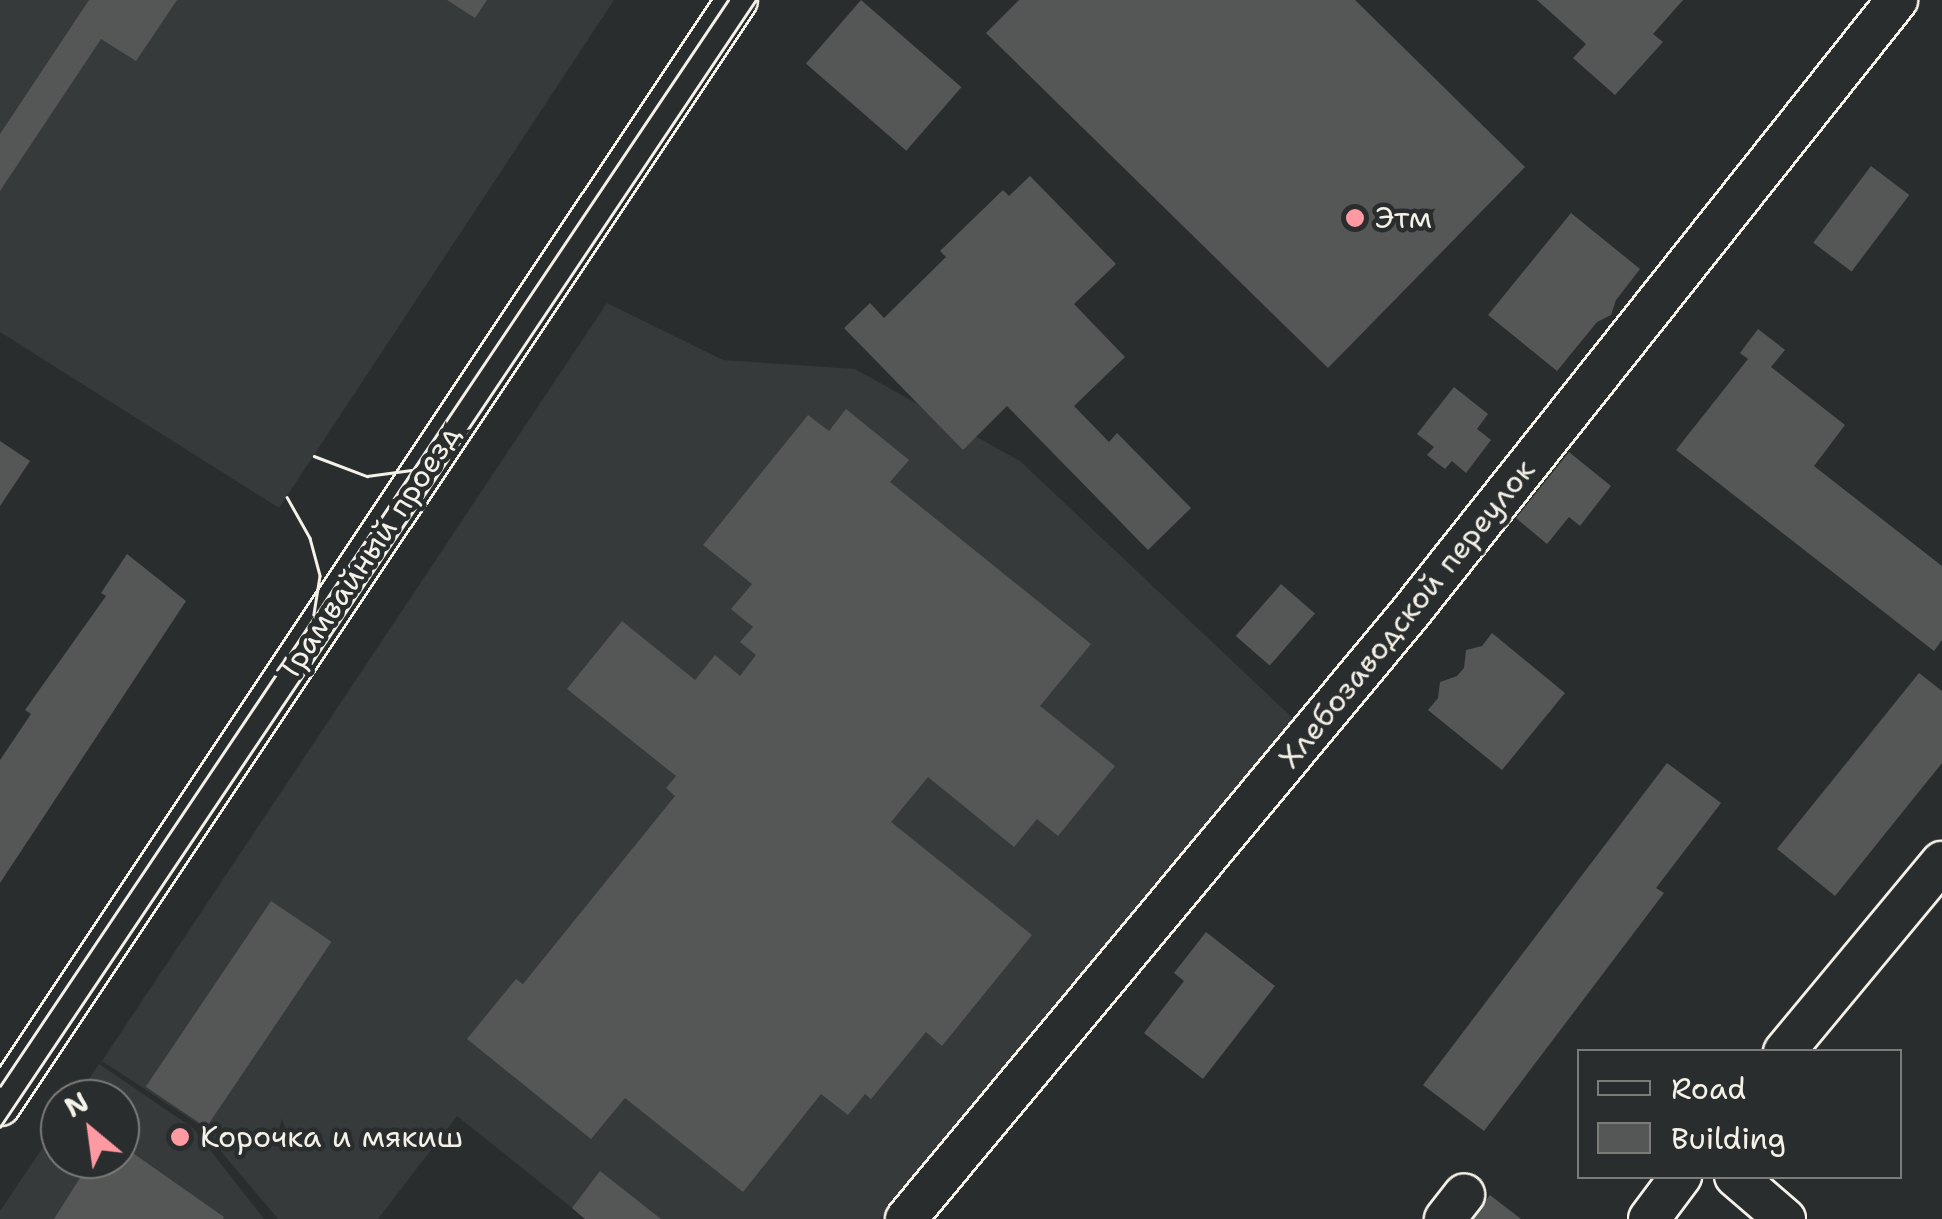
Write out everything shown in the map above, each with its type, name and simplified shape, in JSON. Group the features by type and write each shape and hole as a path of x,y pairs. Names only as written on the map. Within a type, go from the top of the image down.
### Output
{"street":[{"name":"Трамвайный проезд","path":"3,1096 738,0"},
{"name":"Хлебозаводской переулок","path":"906,1219 1410,613 1896,0"},
{"path":"1786,1049 1942,862"},
{"path":"1648,1219 1679,1179"},
{"path":"1738,1179 1785,1219"}],"shaded area":[{"path":"0,0 614,0 279,508 0,332"},
{"path":"607,303 723,360 855,369 1020,461 1299,724 880,1219 586,1219 457,1116 378,1219 278,1219 198,1124 140,1086 140,1079 129,1079 102,1061"},
{"path":"99,1064 121,1079 89,1079"},
{"path":"140,1092 193,1128 264,1219 0,1219 0,1211 40,1152 40,1179 140,1179"}],"building":[{"path":"89,0 177,0 136,61 101,39 0,191 0,134"},
{"path":"447,0 487,0 475,18"},
{"path":"861,0 961,87 906,151 806,63"},
{"path":"1019,0 1355,0 1525,167 1328,368 986,33"},
{"path":"1537,0 1683,0 1653,34 1663,42 1615,95 1573,58 1586,44"},
{"path":"1871,166 1909,195 1852,272 1813,243"},
{"path":"1030,176 1116,264 1074,304 1125,357 1074,406 1109,442 1117,433 1191,508 1148,550 1007,406 963,450 844,328 870,303 884,318 946,257 940,251 1003,190 1009,196"},
{"path":"1571,213 1640,269 1616,300 1611,315 1597,322 1557,371 1488,315"},
{"path":"1758,329 1785,350 1771,367 1845,425 1814,466 1942,566 1942,640 1934,651 1676,450 1748,359 1740,353"},
{"path":"1454,387 1488,414 1477,429 1491,440 1466,473 1452,461 1445,469 1427,455 1434,447 1417,434"},
{"path":"846,409 909,460 890,482 1091,644 1040,706 1115,766 1058,836 1037,819 1014,847 928,777 891,822 1032,935 942,1046 926,1032 871,1099 865,1094 848,1115 821,1094 743,1192 625,1098 591,1139 467,1039 516,979 523,984 675,796 666,788 676,776 567,689 622,621 695,680 715,655 740,676 756,655 740,642 753,627 731,609 752,584 703,545 808,415 829,431"},
{"path":"0,441 30,461 0,506"},
{"path":"1569,452 1611,486 1580,526 1569,517 1547,544 1516,518"},
{"path":"127,554 186,601 0,883 0,760 31,714 25,710 106,596 101,593"},
{"path":"1281,584 1315,614 1270,666 1236,636"},
{"path":"1492,633 1565,693 1502,770 1428,710 1438,698 1440,682 1457,676 1464,668 1466,650 1482,646"},
{"path":"1919,673 1942,691 1942,763 1835,896 1777,849"},
{"path":"1667,763 1721,803 1656,888 1664,893 1484,1131 1423,1085"},
{"path":"271,901 332,942 206,1128 146,1087"},
{"path":"1206,932 1275,986 1203,1079 1144,1033 1184,981 1174,973"},
{"path":"140,1158 224,1217 223,1219 54,1219 79,1179 140,1179"},
{"path":"600,1171 661,1219 585,1219 572,1208"},
{"path":"1490,1195 1521,1219 1471,1219"}],"tram line":[{"path":"0,1086 728,0"},
{"path":"0,1127 756,0"},
{"path":"314,456 367,476 419,469"},
{"path":"287,497 310,538 320,576 314,615"}],"place":[{"name":"Этм","path":"1355,218"},
{"name":"Корочка и мякиш","path":"180,1137"}]}
